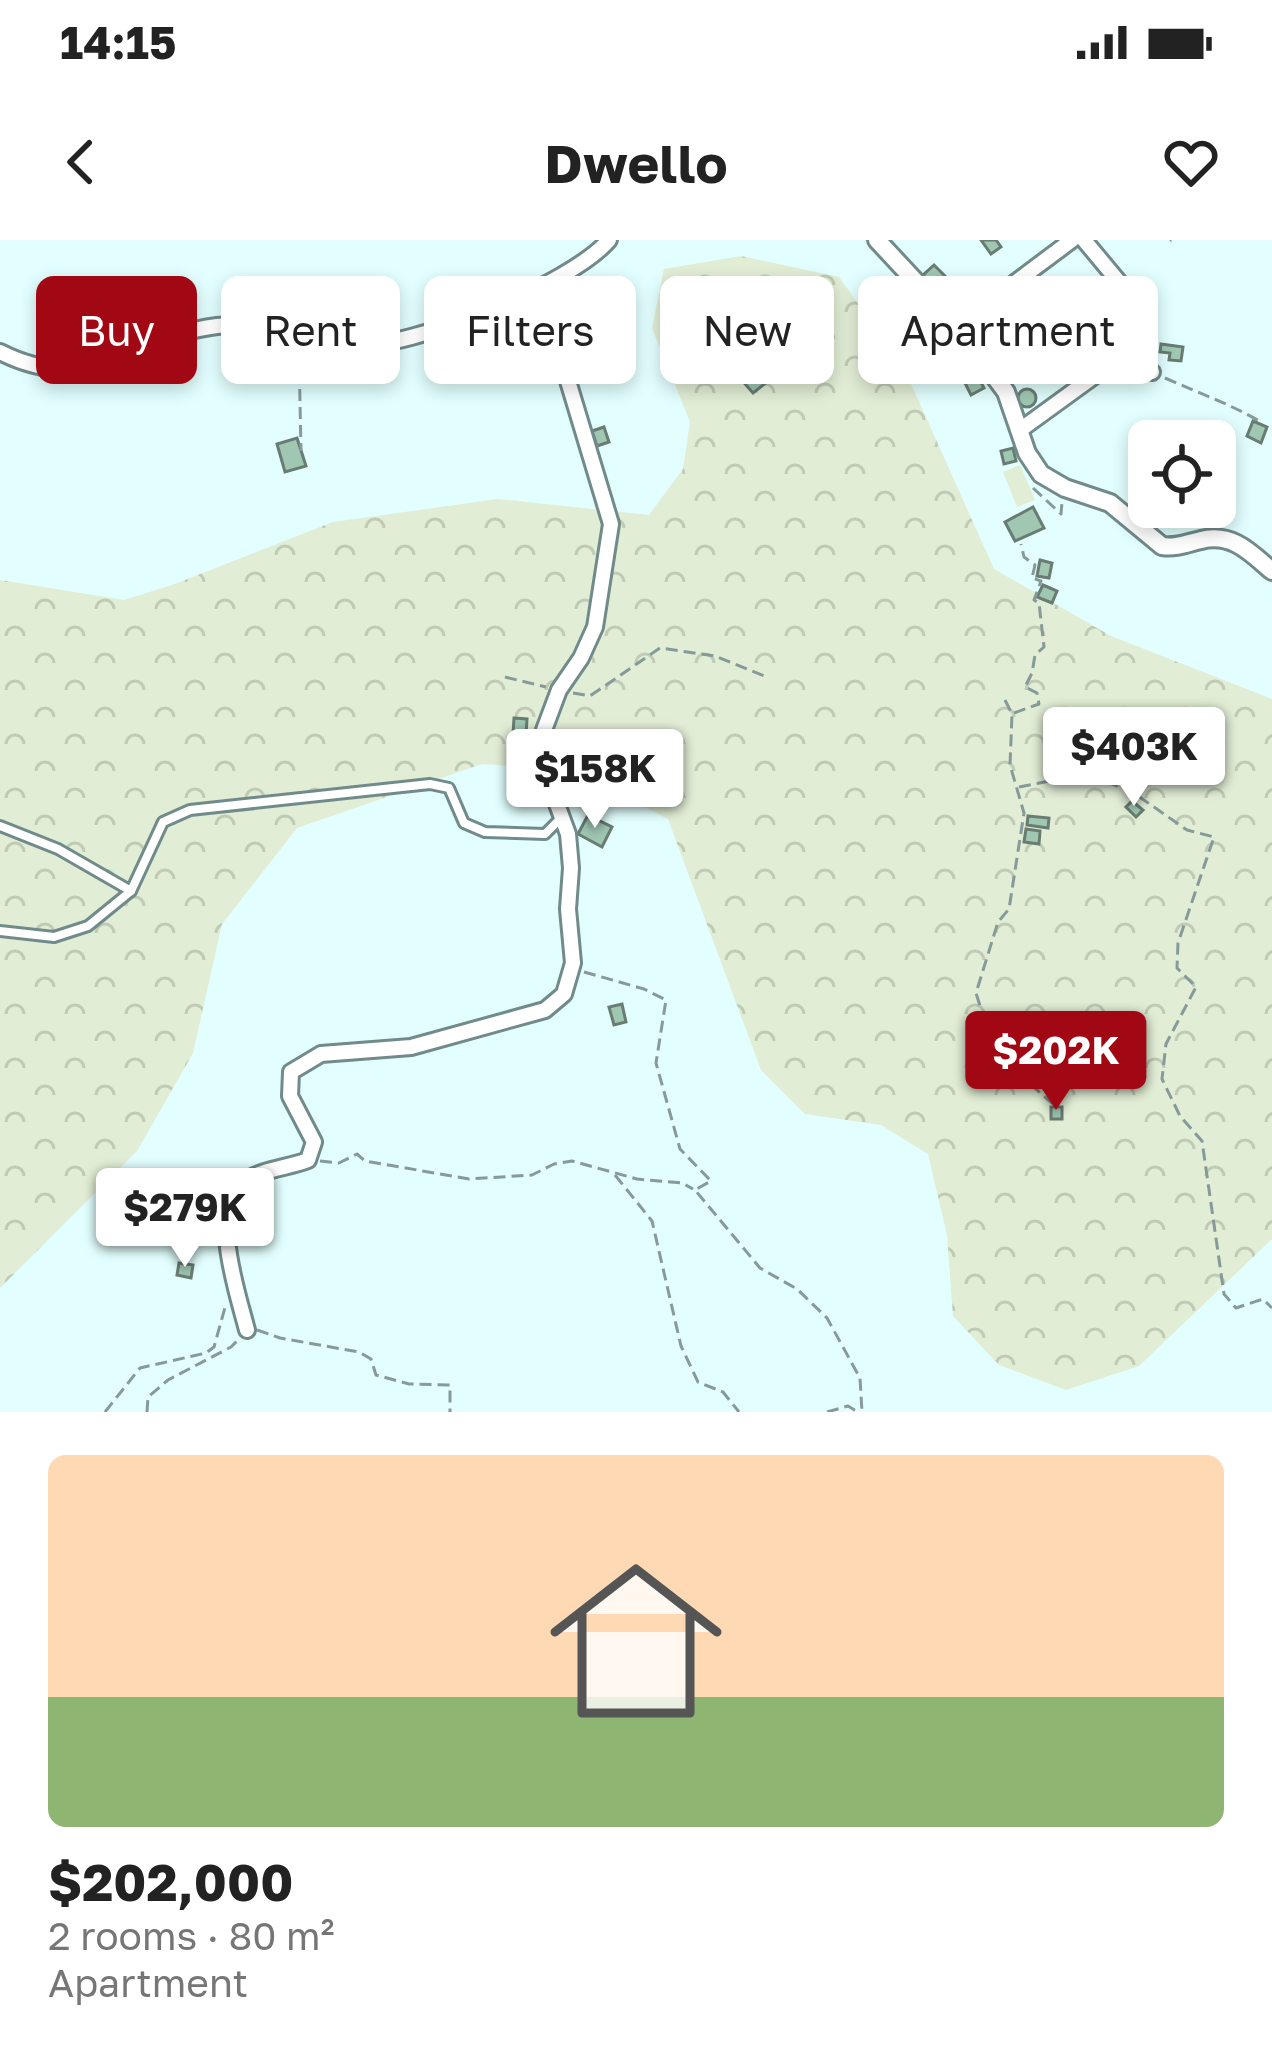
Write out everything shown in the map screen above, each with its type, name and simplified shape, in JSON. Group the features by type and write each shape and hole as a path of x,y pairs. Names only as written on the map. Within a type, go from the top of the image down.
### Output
{"street":[{"path":"400,340 568,274 609,240"},
{"path":"877,240 910,276"},
{"path":"1024,276 1072,240"},
{"path":"1084,240 1114,276"},
{"path":"248,1330 226,1233 230,1200 242,1183 308,1160 314,1142 290,1096 291,1072 321,1054 411,1047 545,1010 564,994 572,962 571,868 568,834 543,766 544,730 559,690 595,627 611,524 550,321 568,274"},
{"path":"0,352 28,365 65,371 221,326"},
{"path":"1000,384 1027,453 1041,474 1065,488 1110,503 1162,546 1217,537 1232,540 1272,571"},
{"path":"1020,430 1083,384"}],"lane":[{"path":"0,932 54,937 88,926 131,891 163,823 190,810 430,784 449,788 464,824 485,832 545,833 562,818"},
{"path":"0,826 58,849 131,891"}],"path":[{"path":"1158,375 1216,404 1226,402 1261,422"},
{"path":"300,384 301,451"},
{"path":"1012,714 1039,704 1037,693 1024,687 1035,655 1044,647 1039,603 1034,599 1042,581 1032,578 1035,565 1024,557 1021,544"},
{"path":"505,677 590,696 660,648 715,656 767,677"},
{"path":"1005,700 1012,714 1010,765 1024,813 1009,909 998,922 976,994 986,1025 1010,1066 1053,1104"},
{"path":"1019,787 1085,774 1131,791 1186,830 1214,837 1178,943 1177,968 1196,987 1166,1044 1162,1079 1180,1116 1202,1141 1224,1294 1236,1308 1263,1299 1272,1308"},
{"path":"572,962 584,973 666,1000 656,1063 680,1149 711,1181 694,1190"},
{"path":"308,1160 339,1163 356,1154 365,1161 469,1179 532,1175 572,1161 614,1174 682,1183 694,1190 760,1268 797,1289 826,1318 860,1378 860,1412 848,1406 826,1412"},
{"path":"614,1174 652,1221 681,1346 698,1382 723,1392 739,1412"},
{"path":"105,1412 140,1368 214,1347 235,1280"},
{"path":"147,1412 148,1396 167,1380 231,1347 248,1330 359,1352 370,1359 376,1375 409,1384 450,1385 450,1412"}],"green space":[{"path":"741,256 839,277 858,303 858,384 911,384 994,569 1111,636 1272,699 1272,1239 1139,1366 1066,1390 999,1365 953,1316 947,1235 928,1154 881,1125 805,1114 761,1070 668,819 572,770 482,764 297,828 222,924 193,1053 137,1151 0,1288 0,580 124,600 333,522 498,499 649,515 683,469 690,422 675,384 834,384 834,276 663,276 664,269"},
{"path":"660,289 660,348 652,328"},
{"path":"1020,465 1035,500 1017,507 1003,472"}],"building":[{"path":"981,240 996,240 1001,247 991,254"},
{"path":"934,265 945,276 924,276"},
{"path":"1161,344 1183,347 1181,361 1169,360 1170,353 1160,352"},
{"path":"966,384 982,384 984,388 971,395"},
{"path":"1027,389 1036,398 1027,407 1018,398"},
{"path":"1253,421 1267,427 1261,443 1247,436"},
{"path":"604,427 609,442 597,446 592,431"},
{"path":"297,438 306,466 285,472 277,444"},
{"path":"1013,448 1016,461 1004,464 1001,451"},
{"path":"1033,507 1044,528 1015,541 1005,522"},
{"path":"1040,560 1052,563 1049,578 1037,576"},
{"path":"1043,585 1057,591 1052,603 1037,597"},
{"path":"514,718 527,719 526,735 513,734"},
{"path":"1132,801 1143,810 1136,817 1126,807"},
{"path":"588,815 612,827 602,847 578,834"},
{"path":"1028,816 1049,818 1048,828 1027,825"},
{"path":"1026,829 1040,831 1039,844 1024,842"},
{"path":"622,1004 626,1022 614,1025 609,1007"},
{"path":"985,1029 990,1039 973,1047 968,1037"},
{"path":"1051,1107 1062,1107 1062,1119 1051,1119"},
{"path":"179,1263 193,1265 191,1278 177,1275"}]}
